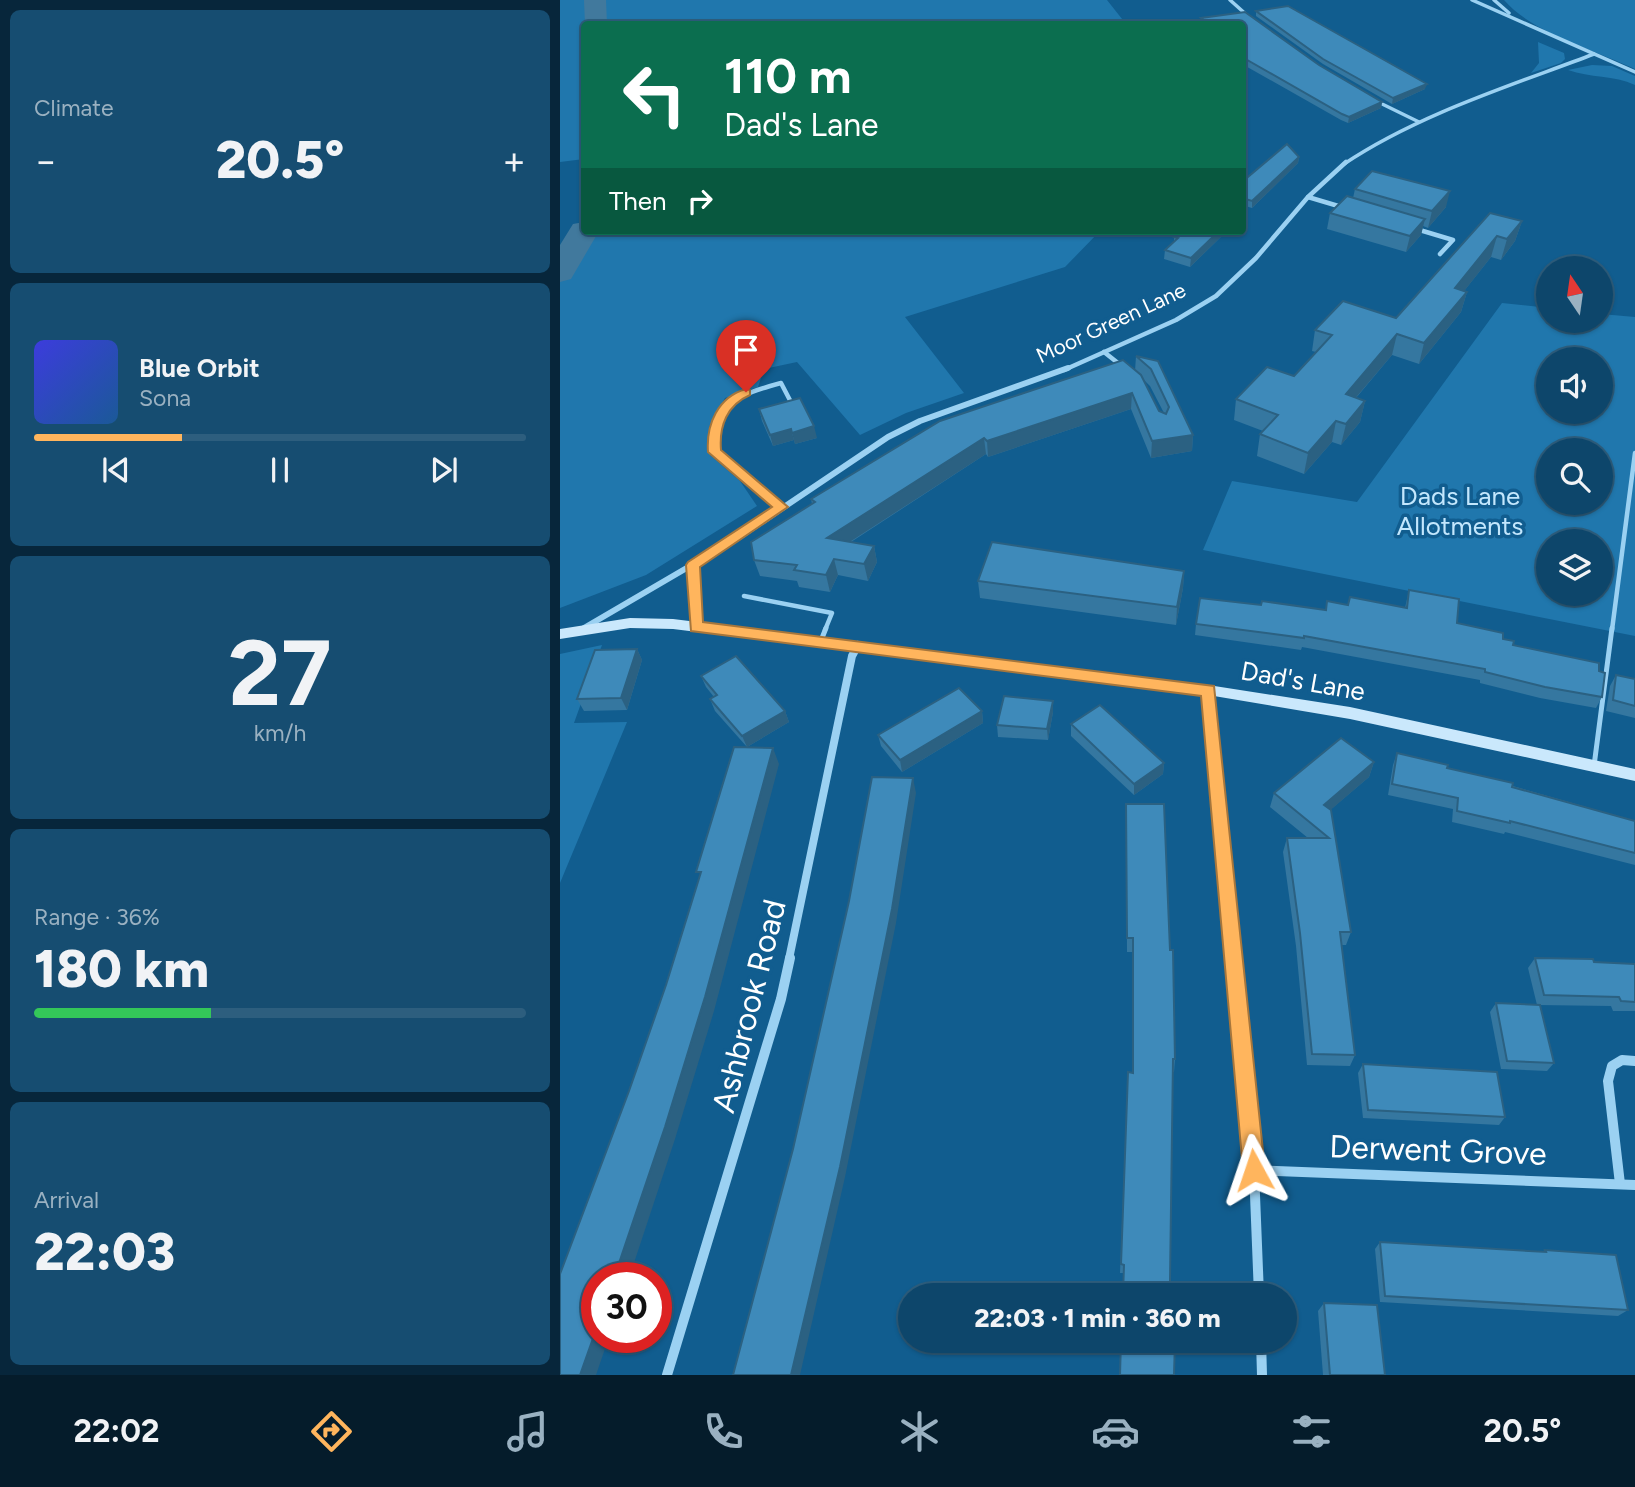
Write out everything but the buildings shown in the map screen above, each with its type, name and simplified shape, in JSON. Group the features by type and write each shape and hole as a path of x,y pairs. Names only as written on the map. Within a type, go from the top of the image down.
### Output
{"street":[{"path":"1230,0 1251,19"},
{"path":"1472,0 1635,72"},
{"path":"1494,0 1515,19"},
{"name":"Moor Green Lane","path":"560,634 584,628 693,565 888,437 920,421 1050,376 1175,320 1216,296 1256,258 1308,197 1339,167 1366,149 1419,122 1594,54"},
{"path":"1373,99 1419,122"},
{"path":"1308,197 1348,209"},
{"path":"1401,225 1453,240 1440,254"},
{"path":"1104,352 1129,372"},
{"path":"693,565 696,627"},
{"name":"Dad's Lane","path":"584,628 630,623 696,627 1208,690 1350,713 1635,775"},
{"name":"Ashbrook Road","path":"667,1375 781,999 852,656 858,645"},
{"path":"1208,690 1254,1170 1259,1283"},
{"path":"1620,1184 1608,1081 1612,1066 1622,1060 1635,1060"},
{"name":"Derwent Grove","path":"1254,1170 1635,1185"},
{"path":"1261,1353 1262,1375"}],"lane":[{"path":"782,507 714,452 713,437 724,407 746,392 781,383 793,406"},
{"path":"1594,766 1635,453"},
{"path":"744,596 832,613 820,643"}],"green space":[{"path":"560,0 1107,0 1124,21 581,21 581,159 560,162"},
{"path":"1504,0 1635,0 1635,69 1547,31 1516,12"},
{"path":"1538,42 1564,53 1565,59 1561,63 1531,73 1539,63"},
{"path":"1592,65 1612,66 1635,76 1635,85 1568,70"},
{"path":"582,235 1096,235 1065,267 905,317 964,393 906,413 860,435 797,362 764,369 758,387 725,398 709,427 710,455 740,481 757,506 646,575 560,608 560,272"},
{"name":"Dads Lane Allotments","path":"1502,303 1536,307 1536,333 1613,333 1614,315 1635,317 1635,636 1203,550 1232,481 1357,502"},
{"path":"602,645 574,723 627,722 560,883 560,654"}],"waterway":[{"path":"595,0 596,21"},
{"path":"560,272 582,235"}],"route":[{"path":"746,392 724,407 717,420 713,437 714,452 782,507 693,565 696,627 1208,690 1254,1170"}]}
